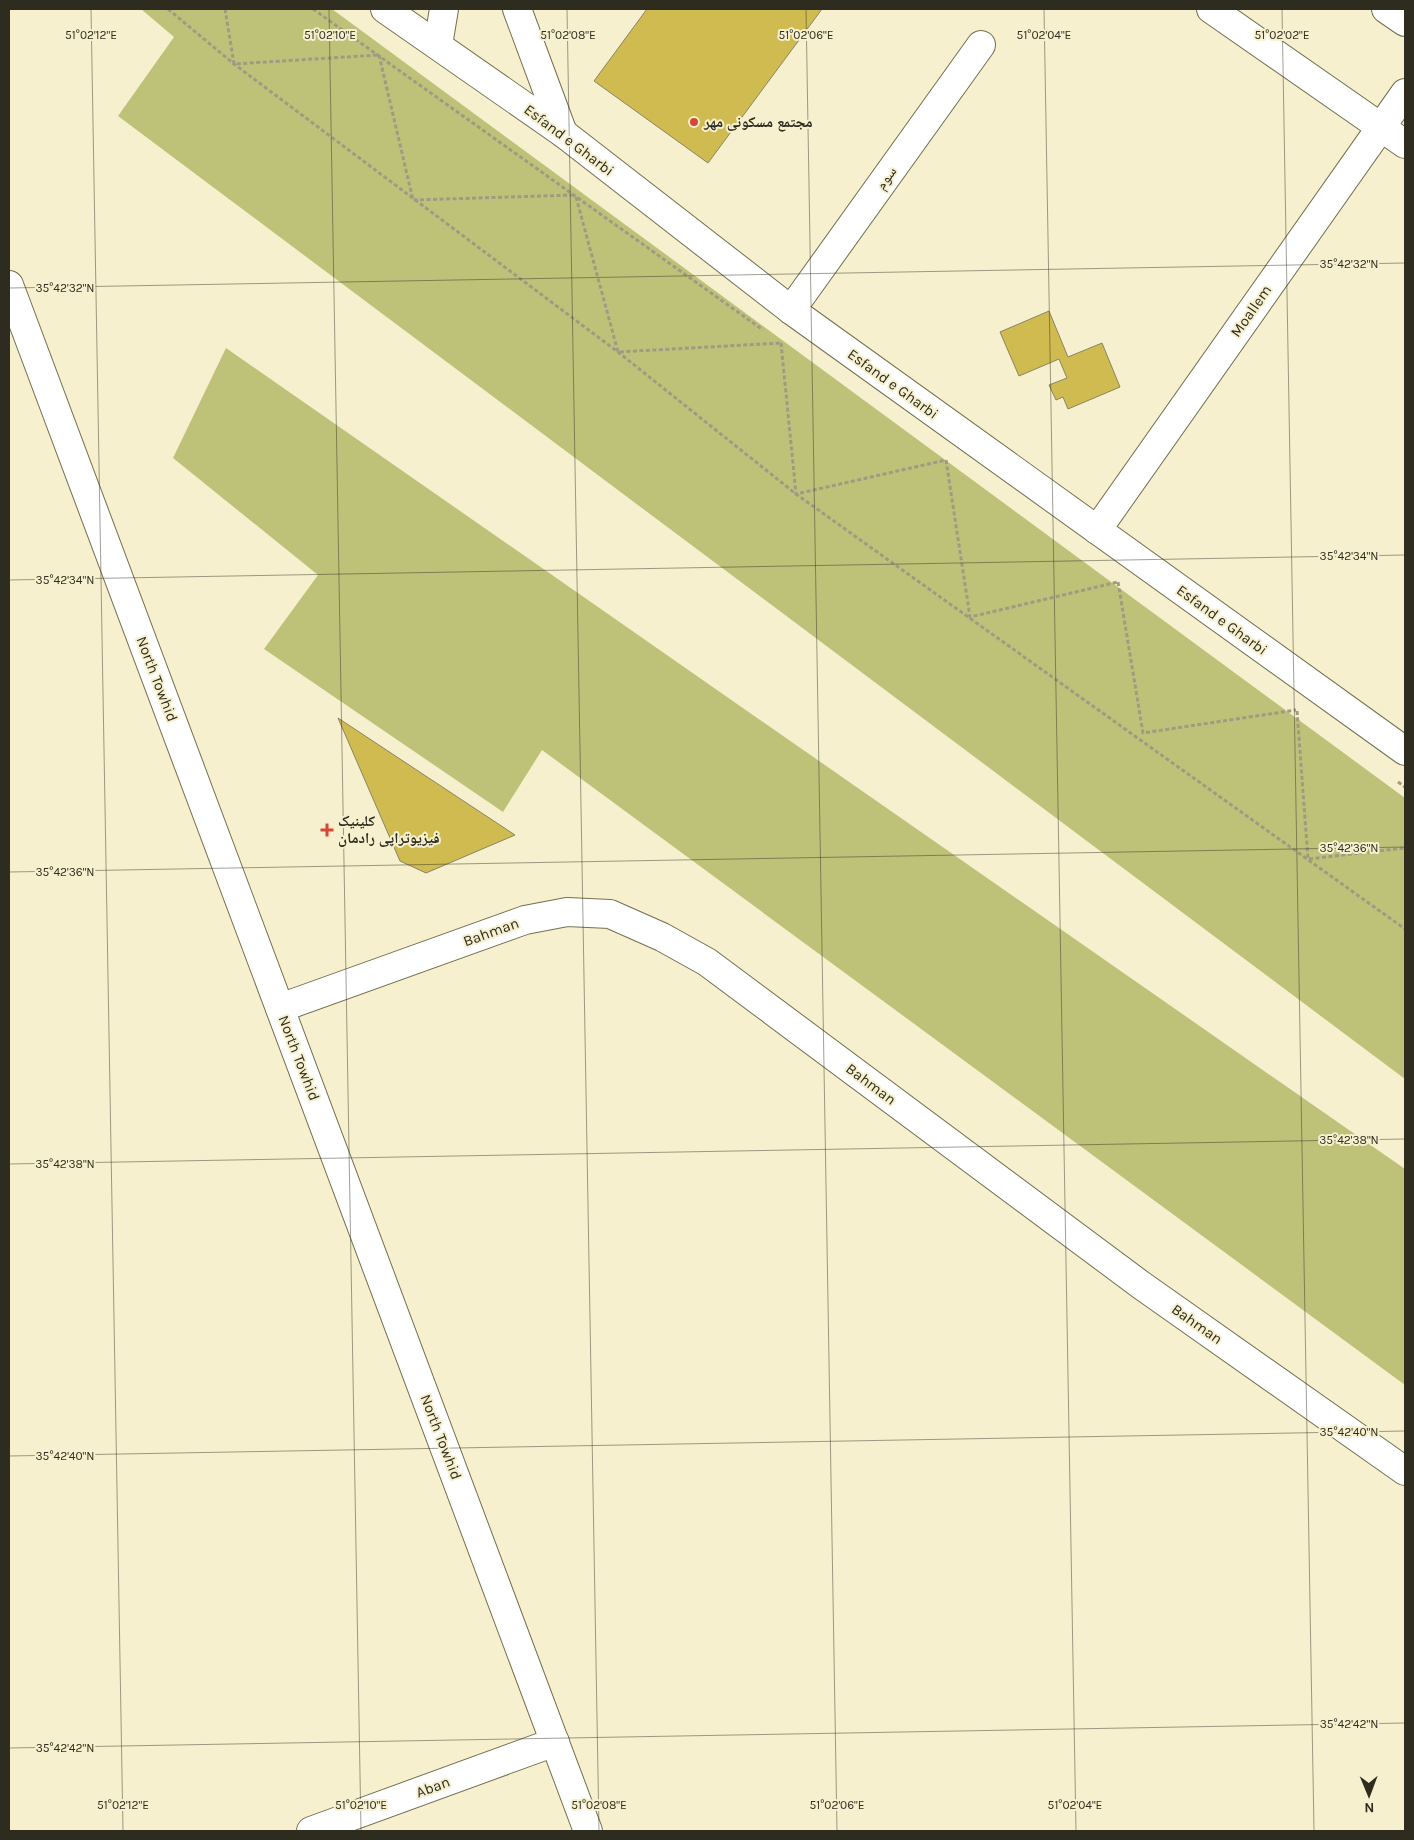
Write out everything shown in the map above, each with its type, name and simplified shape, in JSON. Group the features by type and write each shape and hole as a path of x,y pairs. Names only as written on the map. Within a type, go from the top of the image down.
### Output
{"street":[{"name":"Esfand e Gharbi","path":"385,9 563,133 791,310 1405,752"},
{"path":"438,46 444,9"},
{"path":"517,9 563,133"},
{"path":"1211,9 1405,144"},
{"path":"1386,9 1405,22"},
{"name":"سوم","path":"791,310 981,46"},
{"name":"Moallem","path":"1097,530 1405,93"},
{"name":"North Towhid","path":"9,285 588,1831"},
{"name":"Bahman","path":"280,1008 525,920 567,912 610,914 662,937 707,962 1141,1285 1405,1471"},
{"name":"Aban","path":"312,1831 555,1742"}],"path":[{"path":"168,9 234,64 618,352 796,494 1405,929"},
{"path":"224,9 234,64"},
{"path":"313,9 766,331"},
{"path":"234,64 379,56"},
{"path":"379,56 413,200"},
{"path":"413,200 576,196"},
{"path":"576,196 618,352"},
{"path":"774,337 782,343 796,494"},
{"path":"618,352 782,343"},
{"path":"796,494 946,460 970,617"},
{"path":"970,617 1118,582 1143,733 1297,710 1308,858"},
{"path":"1308,858 1405,848"}],"green space":[{"path":"141,9 332,9 1405,798 1405,1079 118,116 174,37"},
{"path":"226,348 1405,1169 1405,1385 542,750 503,812 264,649 318,575 173,458"}],"building":[{"name":"مجتمع مسکونی مهر","path":"647,9 822,9 708,163 594,81"},
{"path":"1049,311 1068,357 1102,343 1120,387 1068,409 1063,397 1056,400 1049,385 1067,378 1059,359 1019,376 1000,332"},
{"path":"338,718 515,835 426,873 400,861"}],"place":[{"name":"مجتمع مسکونی مهر","path":"694,122"},
{"name":"کلینیک فیزیوتراپی رادمان","path":"327,830"}]}
